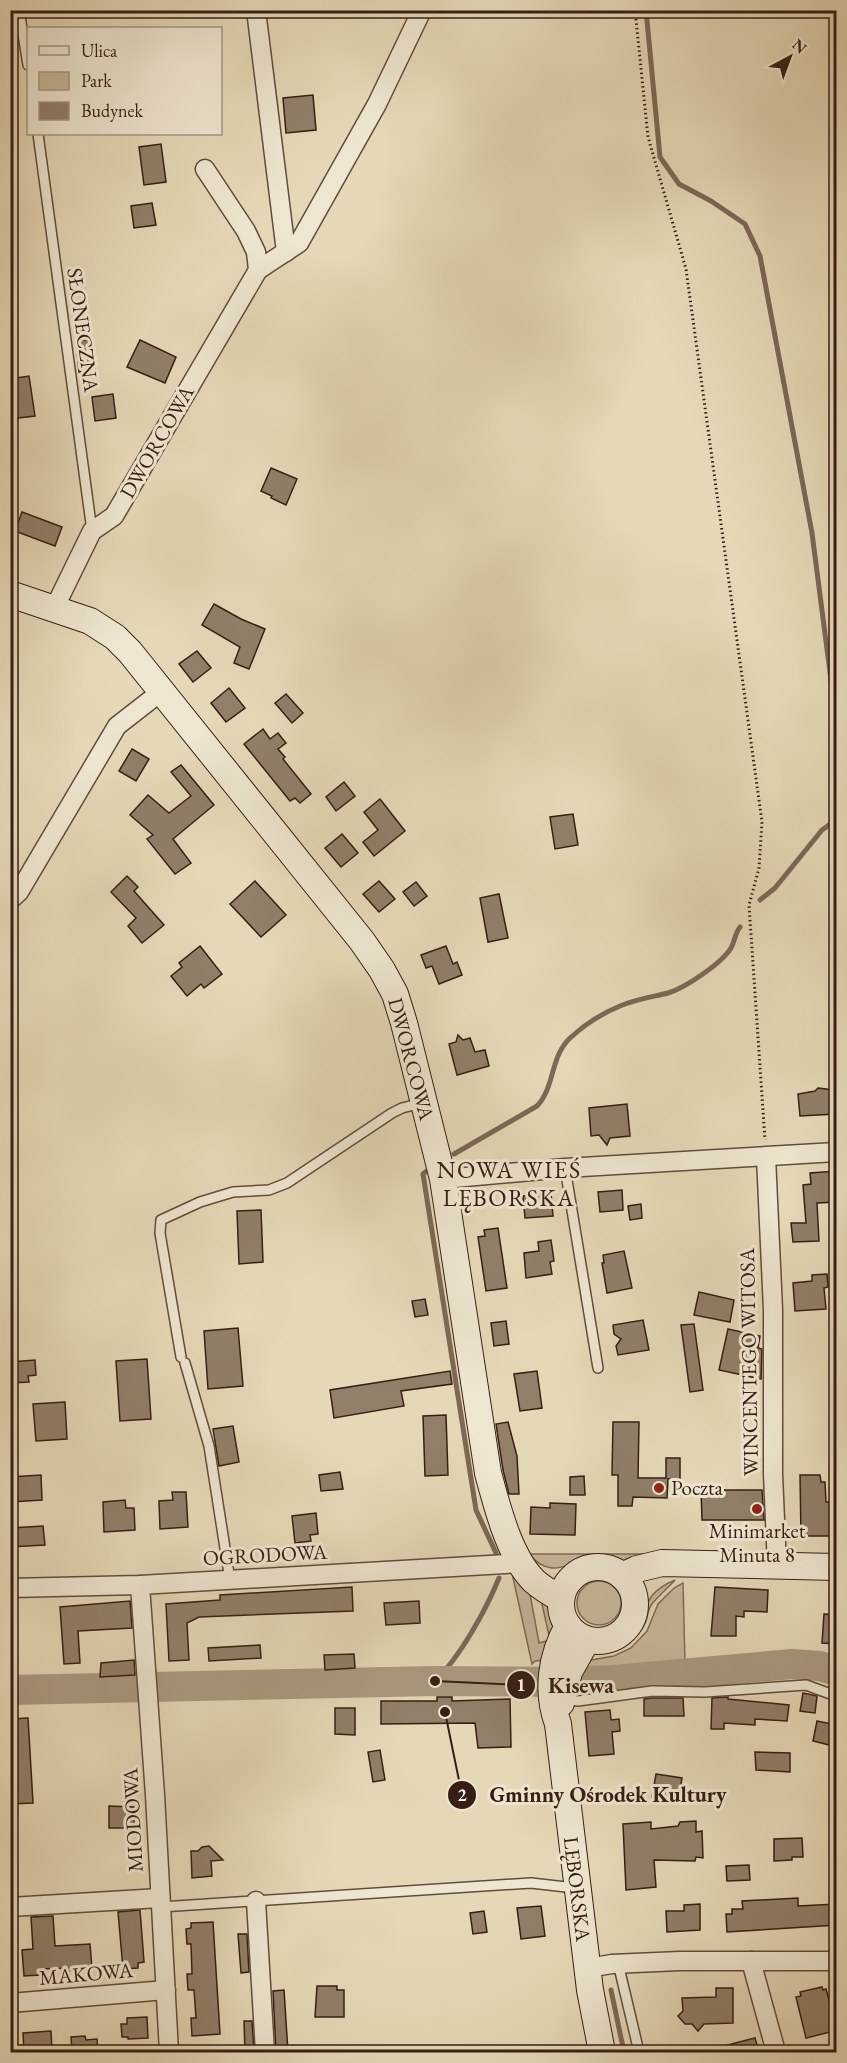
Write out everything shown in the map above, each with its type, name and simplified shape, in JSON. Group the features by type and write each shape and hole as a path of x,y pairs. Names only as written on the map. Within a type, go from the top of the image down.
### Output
{"street":[{"path":"256,10 286,252"},
{"name":"DWORCOWA","path":"54,609 92,531 114,516 258,270 299,243 377,104 422,10"},
{"path":"205,170 246,231 256,252 258,270"},
{"name":"DWORCOWA","path":"10,594 90,621 115,637 162,691 362,941 382,970 395,994 401,1013 443,1179 488,1473 503,1525 522,1563 535,1582 564,1591"},
{"path":"10,900 19,892 117,726 162,691"},
{"path":"443,1179 565,1168 837,1152"},
{"name":"WINCENTEGO WITOSA","path":"766,1157 772,1310 777,1566"},
{"name":"OGRODOWA","path":"10,1588 140,1585 522,1563"},
{"path":"622,1576 637,1569 662,1563 837,1568"},
{"path":"635,1600 652,1583 671,1575 713,1564"},
{"path":"598,1566 609,1568 622,1576 628,1582 635,1600 634,1615 620,1634 599,1641 578,1633 562,1616 564,1591 576,1574 586,1568 598,1566"},
{"name":"MIODOWA","path":"140,1585 169,2052"},
{"path":"559,1685 578,1633"},
{"name":"LĘBORSKA","path":"559,1685 558,1724 588,1968 602,2052"},
{"path":"256,1901 265,2052"},
{"path":"10,1907 160,1902"},
{"path":"751,1961 776,2052"},
{"path":"588,1968 618,1963 837,1961"},
{"name":"MAKOWA","path":"10,2003 166,1990"}],"lane":[{"path":"19,10 27,59"},
{"name":"SŁONECZNA","path":"38,135 92,531"},
{"path":"230,1580 209,1446 183,1360 160,1233 161,1220 200,1202 233,1192 269,1190 287,1183 392,1113 424,1103"},
{"path":"565,1168 598,1368"},
{"path":"559,1685 578,1701 652,1691 705,1692 806,1685 837,1696"},
{"path":"160,1902 256,1901 531,1883 578,1888"},
{"path":"618,1963 639,2052"}],"path":[{"path":"635,10 648,137 686,269 762,822 759,868 749,905 766,1157"}],"green space":[{"path":"529,1554 680,1554 625,1563 597,1558 554,1568 546,1567"},
{"path":"512,1573 528,1583 539,1643 550,1640 540,1595 554,1619 554,1633 547,1660 535,1661 532,1664"},
{"path":"675,1580 652,1604 642,1629 631,1641 609,1652 593,1654 626,1640 636,1627 650,1598"},
{"path":"599,1581 614,1588 621,1603 614,1618 599,1625 584,1618 577,1603 584,1588"},
{"path":"683,1583 685,1663 585,1668 591,1660 614,1656 631,1648 647,1631 658,1604 674,1588"}],"building":[{"path":"313,95 316,130 286,133 283,98"},
{"path":"161,144 166,182 144,185 139,147"},
{"path":"152,203 156,225 134,228 131,206"},
{"path":"91,339 95,370 79,372 76,341"},
{"path":"140,340 176,357 165,383 127,367"},
{"path":"29,376 35,416 10,419 10,379"},
{"path":"113,394 116,418 95,421 92,397"},
{"path":"271,468 297,479 286,505 261,491"},
{"path":"22,512 62,527 55,546 15,531"},
{"path":"214,604 265,629 249,669 234,663 240,647 202,625"},
{"path":"197,651 211,668 193,682 179,664"},
{"path":"229,688 245,708 226,722 211,703"},
{"path":"286,694 303,713 292,723 275,703"},
{"path":"263,729 270,739 278,733 286,743 278,749 285,757 283,759 311,794 300,803 295,798 290,801 244,744"},
{"path":"132,749 149,759 136,781 119,771"},
{"path":"181,765 214,805 173,839 191,863 175,874 147,839 153,835 130,815 148,795 169,813 191,796 171,772"},
{"path":"344,782 355,796 336,811 326,797"},
{"path":"380,799 405,831 374,856 363,842 378,830 364,812"},
{"path":"573,814 578,845 555,849 550,817"},
{"path":"342,834 358,853 341,867 325,848"},
{"path":"127,876 138,887 134,891 164,925 142,943 128,926 136,918 111,892"},
{"path":"255,881 286,915 261,937 230,904"},
{"path":"379,881 395,899 379,912 363,894"},
{"path":"416,882 427,896 414,906 403,892"},
{"path":"499,894 508,938 488,942 480,898"},
{"path":"200,946 222,974 204,988 201,984 187,996 171,976 182,967 179,963"},
{"path":"446,946 453,964 457,962 462,975 439,984 432,966 426,968 421,955"},
{"path":"458,1035 463,1040 470,1038 475,1052 485,1050 489,1066 457,1075 449,1044 456,1042"},
{"path":"818,1088 834,1090 836,1114 800,1116 798,1094 815,1091"},
{"path":"627,1104 630,1136 610,1138 607,1145 599,1135 591,1136 589,1108"},
{"path":"837,1171 837,1202 817,1203 819,1241 793,1242 791,1223 806,1223 803,1185 811,1184 810,1173"},
{"path":"622,1190 623,1210 600,1212 598,1192"},
{"path":"551,1193 553,1216 525,1218 523,1196"},
{"path":"641,1204 642,1218 630,1220 628,1206"},
{"path":"261,1210 263,1262 239,1264 237,1211"},
{"path":"498,1228 507,1288 486,1291 478,1237 485,1236 484,1230"},
{"path":"551,1240 554,1261 550,1262 552,1274 526,1278 524,1253 539,1251 538,1242"},
{"path":"624,1251 632,1288 607,1293 602,1263 604,1263 603,1255"},
{"path":"827,1274 828,1287 824,1288 826,1309 795,1311 793,1283 812,1281 812,1275"},
{"path":"699,1292 734,1300 730,1322 694,1315"},
{"path":"425,1299 428,1315 415,1317 412,1301"},
{"path":"643,1320 649,1350 618,1355 616,1346 621,1339 614,1334 613,1325"},
{"path":"506,1321 509,1344 494,1346 491,1323"},
{"path":"694,1324 703,1390 690,1392 681,1325"},
{"path":"238,1328 243,1386 208,1389 204,1331"},
{"path":"728,1329 760,1336 758,1348 762,1349 761,1379 719,1370"},
{"path":"147,1359 151,1419 120,1421 116,1361"},
{"path":"35,1360 36,1375 28,1376 29,1382 10,1383 10,1362"},
{"path":"450,1371 452,1384 401,1391 404,1406 334,1418 330,1390"},
{"path":"537,1371 542,1408 520,1411 514,1374"},
{"path":"65,1402 67,1439 36,1441 33,1404"},
{"path":"446,1415 448,1475 425,1476 423,1416"},
{"path":"508,1422 517,1456 519,1494 509,1494 503,1470 496,1424"},
{"path":"613,1422 639,1422 638,1478 666,1478 666,1458 680,1458 680,1479 668,1479 667,1498 633,1497 632,1506 618,1506 618,1475 612,1475"},
{"path":"233,1426 239,1462 219,1466 213,1429"},
{"path":"340,1472 343,1489 321,1491 319,1475"},
{"path":"41,1475 42,1500 10,1502 10,1477"},
{"path":"800,1475 820,1475 821,1482 825,1482 826,1502 837,1502 837,1536 801,1536"},
{"path":"584,1476 585,1495 570,1495 570,1477"},
{"path":"701,1490 762,1490 764,1520 702,1520"},
{"path":"172,1492 186,1492 188,1527 160,1529 159,1501 173,1500"},
{"path":"125,1500 126,1508 134,1508 135,1530 104,1532 103,1502"},
{"path":"550,1503 576,1504 575,1535 530,1534 531,1507 550,1508"},
{"path":"316,1513 318,1534 310,1535 311,1541 295,1543 292,1516"},
{"path":"43,1526 45,1545 10,1547 10,1528"},
{"path":"352,1587 353,1611 199,1617 187,1623 189,1660 169,1661 166,1604 220,1600 220,1595"},
{"path":"715,1587 768,1590 767,1612 744,1611 744,1617 736,1616 736,1636 711,1636"},
{"path":"130,1601 132,1628 78,1631 80,1663 64,1664 60,1607"},
{"path":"419,1601 420,1623 386,1625 384,1603"},
{"path":"824,1614 837,1615 837,1644 822,1643"},
{"path":"260,1645 261,1658 209,1661 208,1648"},
{"path":"354,1654 355,1668 325,1670 324,1655"},
{"path":"134,1660 135,1675 100,1677 101,1663"},
{"path":"803,1693 817,1696 815,1713 800,1711"},
{"path":"437,1697 452,1697 452,1701 510,1699 511,1747 478,1748 475,1723 381,1724 381,1701 437,1701"},
{"path":"728,1697 728,1699 789,1705 787,1721 755,1719 755,1725 724,1723 724,1729 711,1729 712,1698"},
{"path":"683,1698 684,1716 644,1716 644,1699"},
{"path":"335,1708 355,1708 355,1735 335,1734"},
{"path":"610,1710 611,1720 619,1719 620,1731 612,1732 614,1754 589,1756 585,1712"},
{"path":"28,1718 33,1803 11,1804 10,1719"},
{"path":"817,1721 837,1725 837,1747 813,1741"},
{"path":"380,1750 385,1780 373,1782 368,1752"},
{"path":"755,1752 790,1753 790,1772 756,1770"},
{"path":"656,1774 682,1778 678,1802 652,1797"},
{"path":"109,1806 134,1807 134,1828 109,1828"},
{"path":"696,1821 696,1832 702,1831 703,1858 696,1857 695,1861 654,1860 656,1887 626,1890 623,1824 651,1822 651,1829 678,1826 680,1822"},
{"path":"802,1838 803,1857 774,1861 774,1839"},
{"path":"209,1846 223,1860 211,1861 212,1876 192,1878 191,1851 198,1851 202,1847"},
{"path":"749,1865 750,1880 727,1881 726,1866"},
{"path":"798,1898 798,1906 837,1904 837,1925 727,1932 726,1914 732,1914 732,1909 743,1909 742,1901"},
{"path":"700,1904 700,1930 667,1932 666,1911 684,1911 684,1905"},
{"path":"541,1906 545,1936 521,1939 517,1908"},
{"path":"140,1910 144,1962 138,1963 138,1968 123,1969 118,1912"},
{"path":"484,1911 487,1932 473,1934 470,1913"},
{"path":"53,1916 55,1946 90,1944 92,1969 68,1971 68,1968 40,1969 40,1975 24,1976 22,1950 33,1949 31,1917"},
{"path":"213,1922 220,2034 192,2036 191,2018 196,2018 194,1990 188,1990 187,1974 192,1974 191,1944 187,1944 186,1929 191,1928 191,1923"},
{"path":"238,1934 247,1934 249,1972 241,1973"},
{"path":"317,1986 337,1986 337,1990 344,1990 344,2017 315,2017"},
{"path":"822,1987 823,1990 826,1989 832,2011 829,2012 834,2031 806,2038 796,1997 801,1996 800,1992"},
{"path":"716,1988 733,1988 733,2023 704,2024 698,2031 692,2024 685,2024 678,2016 683,2011 682,1998 716,1997"},
{"path":"284,1990 288,2052 276,2052 273,1991"},
{"path":"147,2017 148,2038 122,2037 121,2024 127,2024 127,2018"},
{"path":"244,2021 252,2021 254,2052 245,2052"},
{"path":"51,2031 52,2050 24,2052 23,2033"},
{"path":"85,2036 86,2040 97,2039 98,2052 72,2052 71,2037"},
{"path":"755,2038 759,2052 717,2052 716,2048"}],"waterway":[{"path":"646,10 660,157 679,184 711,201 745,224 760,256 812,533 831,680 836,739"},
{"path":"760,900 775,888 822,830 836,820"},
{"path":"454,1154 537,1106 547,1090 559,1054 570,1038 581,1028 620,1006 668,993 693,981 712,968 726,954 740,927"},
{"path":"428,1170 423,1174 476,1510 496,1553"},
{"path":"435,1681 472,1633 499,1578"},
{"path":"10,1690 435,1681 567,1682 792,1664 820,1666 836,1671"},
{"path":"611,1990 624,2052"}],"place":[{"name":"Poczta","path":"659,1488"},
{"name":"Minimarket Minuta 8","path":"757,1509"},
{"name":"Kisewa","path":"435,1681"},
{"name":"Gminny Ośrodek Kultury","path":"445,1712"}],"district":[{"name":"NOWA WIEŚ LĘBORSKA","path":"509,1184"}]}
